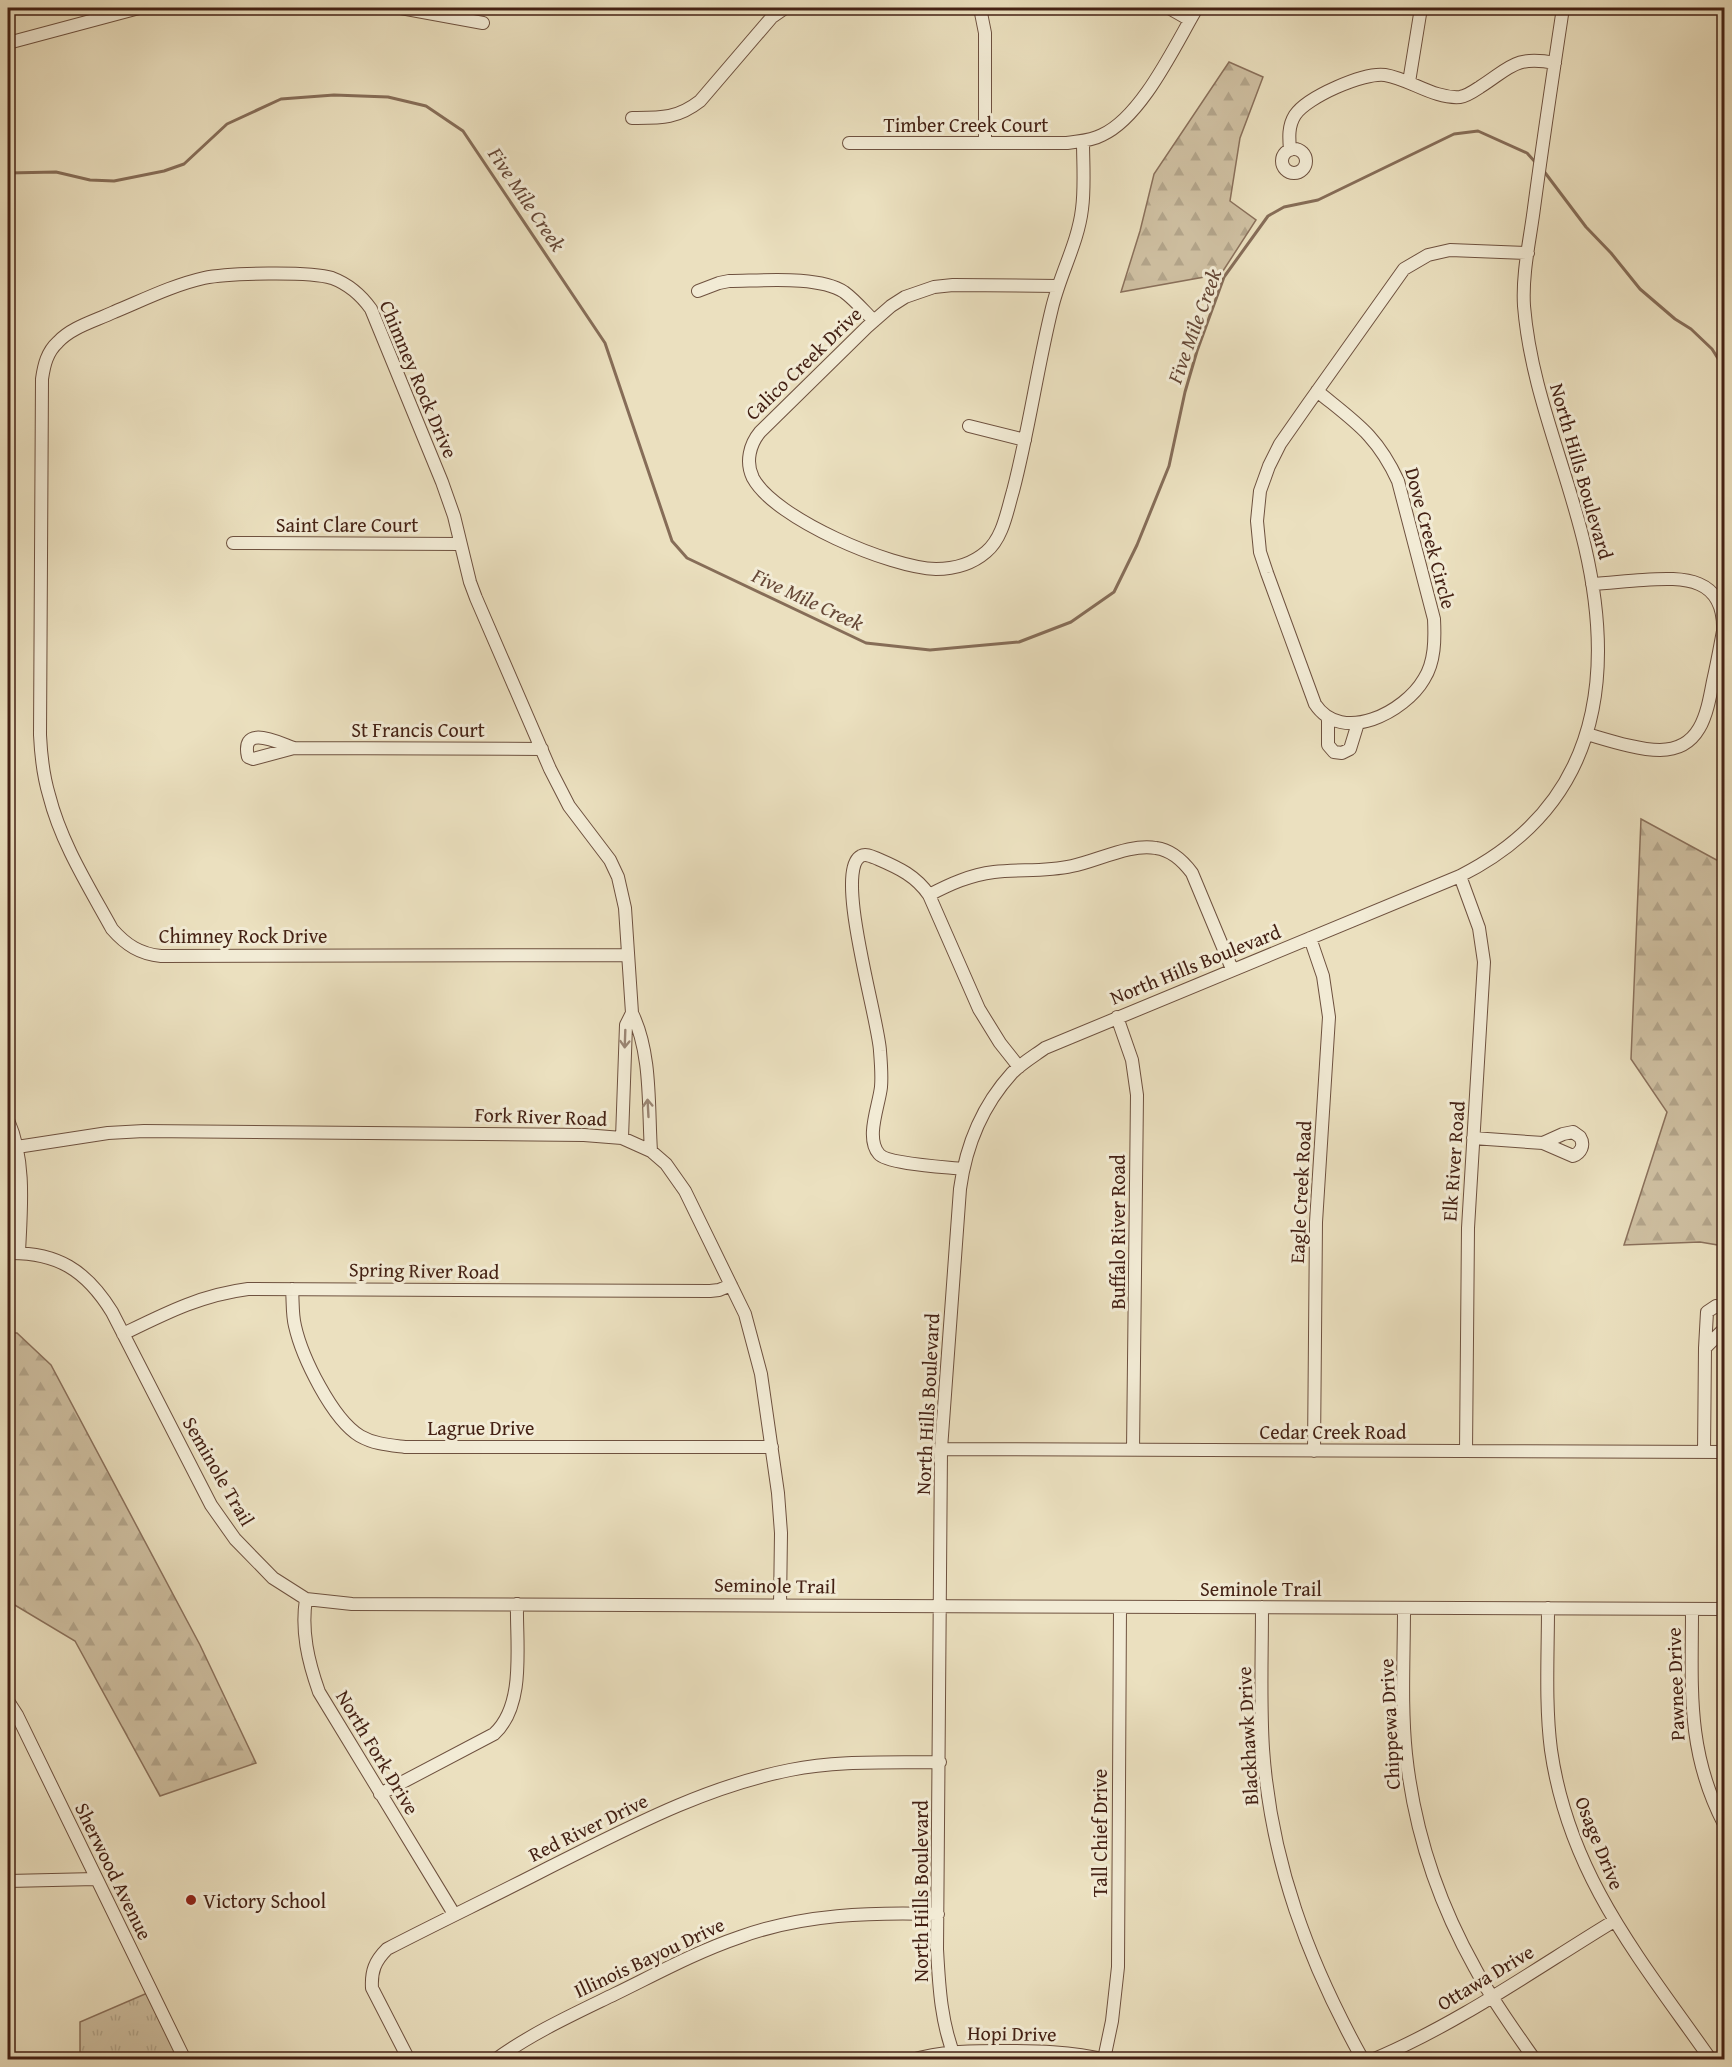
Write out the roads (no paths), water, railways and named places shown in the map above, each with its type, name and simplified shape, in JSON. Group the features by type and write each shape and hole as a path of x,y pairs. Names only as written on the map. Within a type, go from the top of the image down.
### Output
{"street":[{"path":"8,43 139,8"},
{"path":"401,8 483,23"},
{"path":"632,118 670,117 690,109 700,101 772,17 785,8"},
{"path":"980,8 985,33 985,143"},
{"path":"1169,8 1190,20"},
{"path":"1083,141 1104,135 1123,123 1133,113 1197,8"},
{"path":"1409,82 1420,8"},
{"name":"North Hills Boulevard","path":"954,2055 941,2004 938,1976 941,1449 963,1169 978,1123 994,1097 1019,1067 1056,1042 1485,864 1507,849 1530,828 1568,779 1587,734 1592,715 1597,664 1595,608 1579,524 1532,363 1524,302 1528,253 1563,8"},
{"path":"1290,150 1289,135 1292,121 1302,106 1356,79 1373,74 1387,75 1444,95 1461,97 1473,92 1515,63 1541,61 1555,63"},
{"name":"Timber Creek Court","path":"849,143 1066,143 1083,141"},
{"name":"Calico Creek Drive","path":"1058,286 953,285 934,287 905,297 874,321 753,440 749,459 752,477 764,492 796,518 834,538 896,561 934,569 962,566 986,553 999,535 1007,513 1025,440 1052,308 1080,223 1083,207 1083,141"},
{"path":"1358,723 1350,749 1341,753 1334,752 1328,745 1328,718 1315,704 1260,552 1257,521 1260,491 1269,466 1280,444 1404,269 1428,255 1450,250 1528,253"},
{"name":"Chimney Rock Drive","path":"628,955 151,955 133,948 112,929 58,824 42,767 40,735 42,379 44,366 51,350 70,332 160,292 207,277 225,275 323,276 343,283 365,300 376,319 442,482 454,516 476,598 542,749 568,806 602,850 618,877 625,908 632,1013 638,1024 646,1065 651,1151"},
{"path":"698,291 729,281 818,283 842,291 874,321"},
{"name":"Dove Creek Circle","path":"1317,391 1366,431 1389,460 1398,481 1434,619 1435,636 1432,660 1425,679 1417,690 1393,710 1358,723 1340,723 1328,718"},
{"path":"969,426 1025,440"},
{"name":"Saint Clare Court","path":"233,543 460,544"},
{"path":"1587,734 1659,750 1676,747 1692,738 1702,724 1707,711 1723,631 1721,609 1715,597 1706,587 1692,580 1668,578 1592,584"},
{"name":"St Francis Court","path":"294,748 542,749"},
{"path":"930,895 976,875 1054,870 1136,848 1156,848 1174,854 1192,873 1232,969"},
{"path":"963,1169 895,1162 882,1157 874,1146 874,1129 881,1085 880,1040 858,941 852,892 851,881 858,858 864,855 911,875 930,895 979,1009 1000,1043 1019,1067"},
{"name":"Elk River Road","path":"1460,876 1479,928 1484,962 1468,1239 1466,1452"},
{"name":"Eagle Creek Road","path":"1310,938 1323,976 1329,1017 1316,1222 1314,1451"},
{"name":"Chimney Rock Drive","path":"622,1138 626,1025 632,1013"},
{"name":"Buffalo River Road","path":"1117,1017 1132,1060 1137,1095 1133,1450"},
{"path":"8,1120 17,1148 21,1211 13,1252"},
{"name":"Fork River Road","path":"17,1148 78,1137 144,1131 546,1134 622,1138 651,1151 674,1174 685,1191 745,1314 757,1356 778,1492 781,1533 780,1605"},
{"path":"1473,1138 1543,1143"},
{"name":"Seminole Trail","path":"13,1252 53,1258 78,1272 102,1297 220,1519 251,1558 273,1578 306,1599 352,1604 1725,1609"},
{"name":"Spring River Road","path":"123,1334 203,1298 248,1289 710,1292 731,1284"},
{"name":"Lagrue Drive","path":"292,1289 294,1324 310,1366 325,1396 345,1425 371,1441 405,1446 772,1447"},
{"path":"1704,1452 1707,1312 1716,1306 1725,1309"},
{"path":"1705,1348 1725,1329"},
{"name":"Cedar Creek Road","path":"941,1449 1725,1452"},
{"name":"North Fork Drive","path":"306,1599 304,1629 307,1654 319,1692 453,1914"},
{"path":"380,1794 494,1734 507,1720 515,1698 517,1604"},
{"name":"Tall Chief Drive","path":"1105,2059 1118,1967 1120,1606"},
{"name":"Blackhawk Drive","path":"1262,1607 1263,1750 1272,1821 1280,1857 1298,1921 1315,1966 1363,2060"},
{"name":"Chippewa Drive","path":"1404,1608 1404,1733 1413,1801 1425,1850 1445,1908 1472,1963 1535,2060"},
{"name":"Osage Drive","path":"1548,1608 1549,1729 1558,1788 1565,1816 1584,1864 1614,1921 1711,2060"},
{"name":"Pawnee Drive","path":"1692,1609 1692,1711 1695,1739 1707,1785 1725,1824"},
{"name":"Sherwood Avenue","path":"8,1701 17,1715 185,2060"},
{"name":"Red River Drive","path":"409,2060 374,1995 371,1977 374,1966 387,1949 453,1914 660,1813 730,1785 791,1769 814,1766 851,1762 940,1762"},
{"path":"8,1881 96,1879"},
{"name":"Illinois Bayou Drive","path":"495,2060 544,2029 698,1953 740,1936 816,1918 885,1913 938,1914"},
{"name":"Ottawa Drive","path":"1372,2060 1422,2037 1614,1921"},
{"name":"Hopi Drive","path":"954,2055 1056,2052 1105,2059"},
{"path":"912,2060 931,2054 954,2055"}],"waterway":[{"name":"Five Mile Creek","path":"8,173 56,172 90,180 114,181 164,171 184,164 227,124 281,99 334,95 388,97 426,106 463,131 605,343 672,541 687,558 866,643 930,650 1019,642 1071,622 1114,592 1137,545 1169,466 1185,392 1197,351 1224,277 1268,216 1284,207 1318,200 1454,134 1478,131 1527,153 1536,163"},
{"name":"Five Mile Creek","path":"1543,170 1586,227 1640,289 1675,319 1691,329 1712,349 1724,368"}],"place":[{"name":"Victory School","path":"191,1900"}]}
